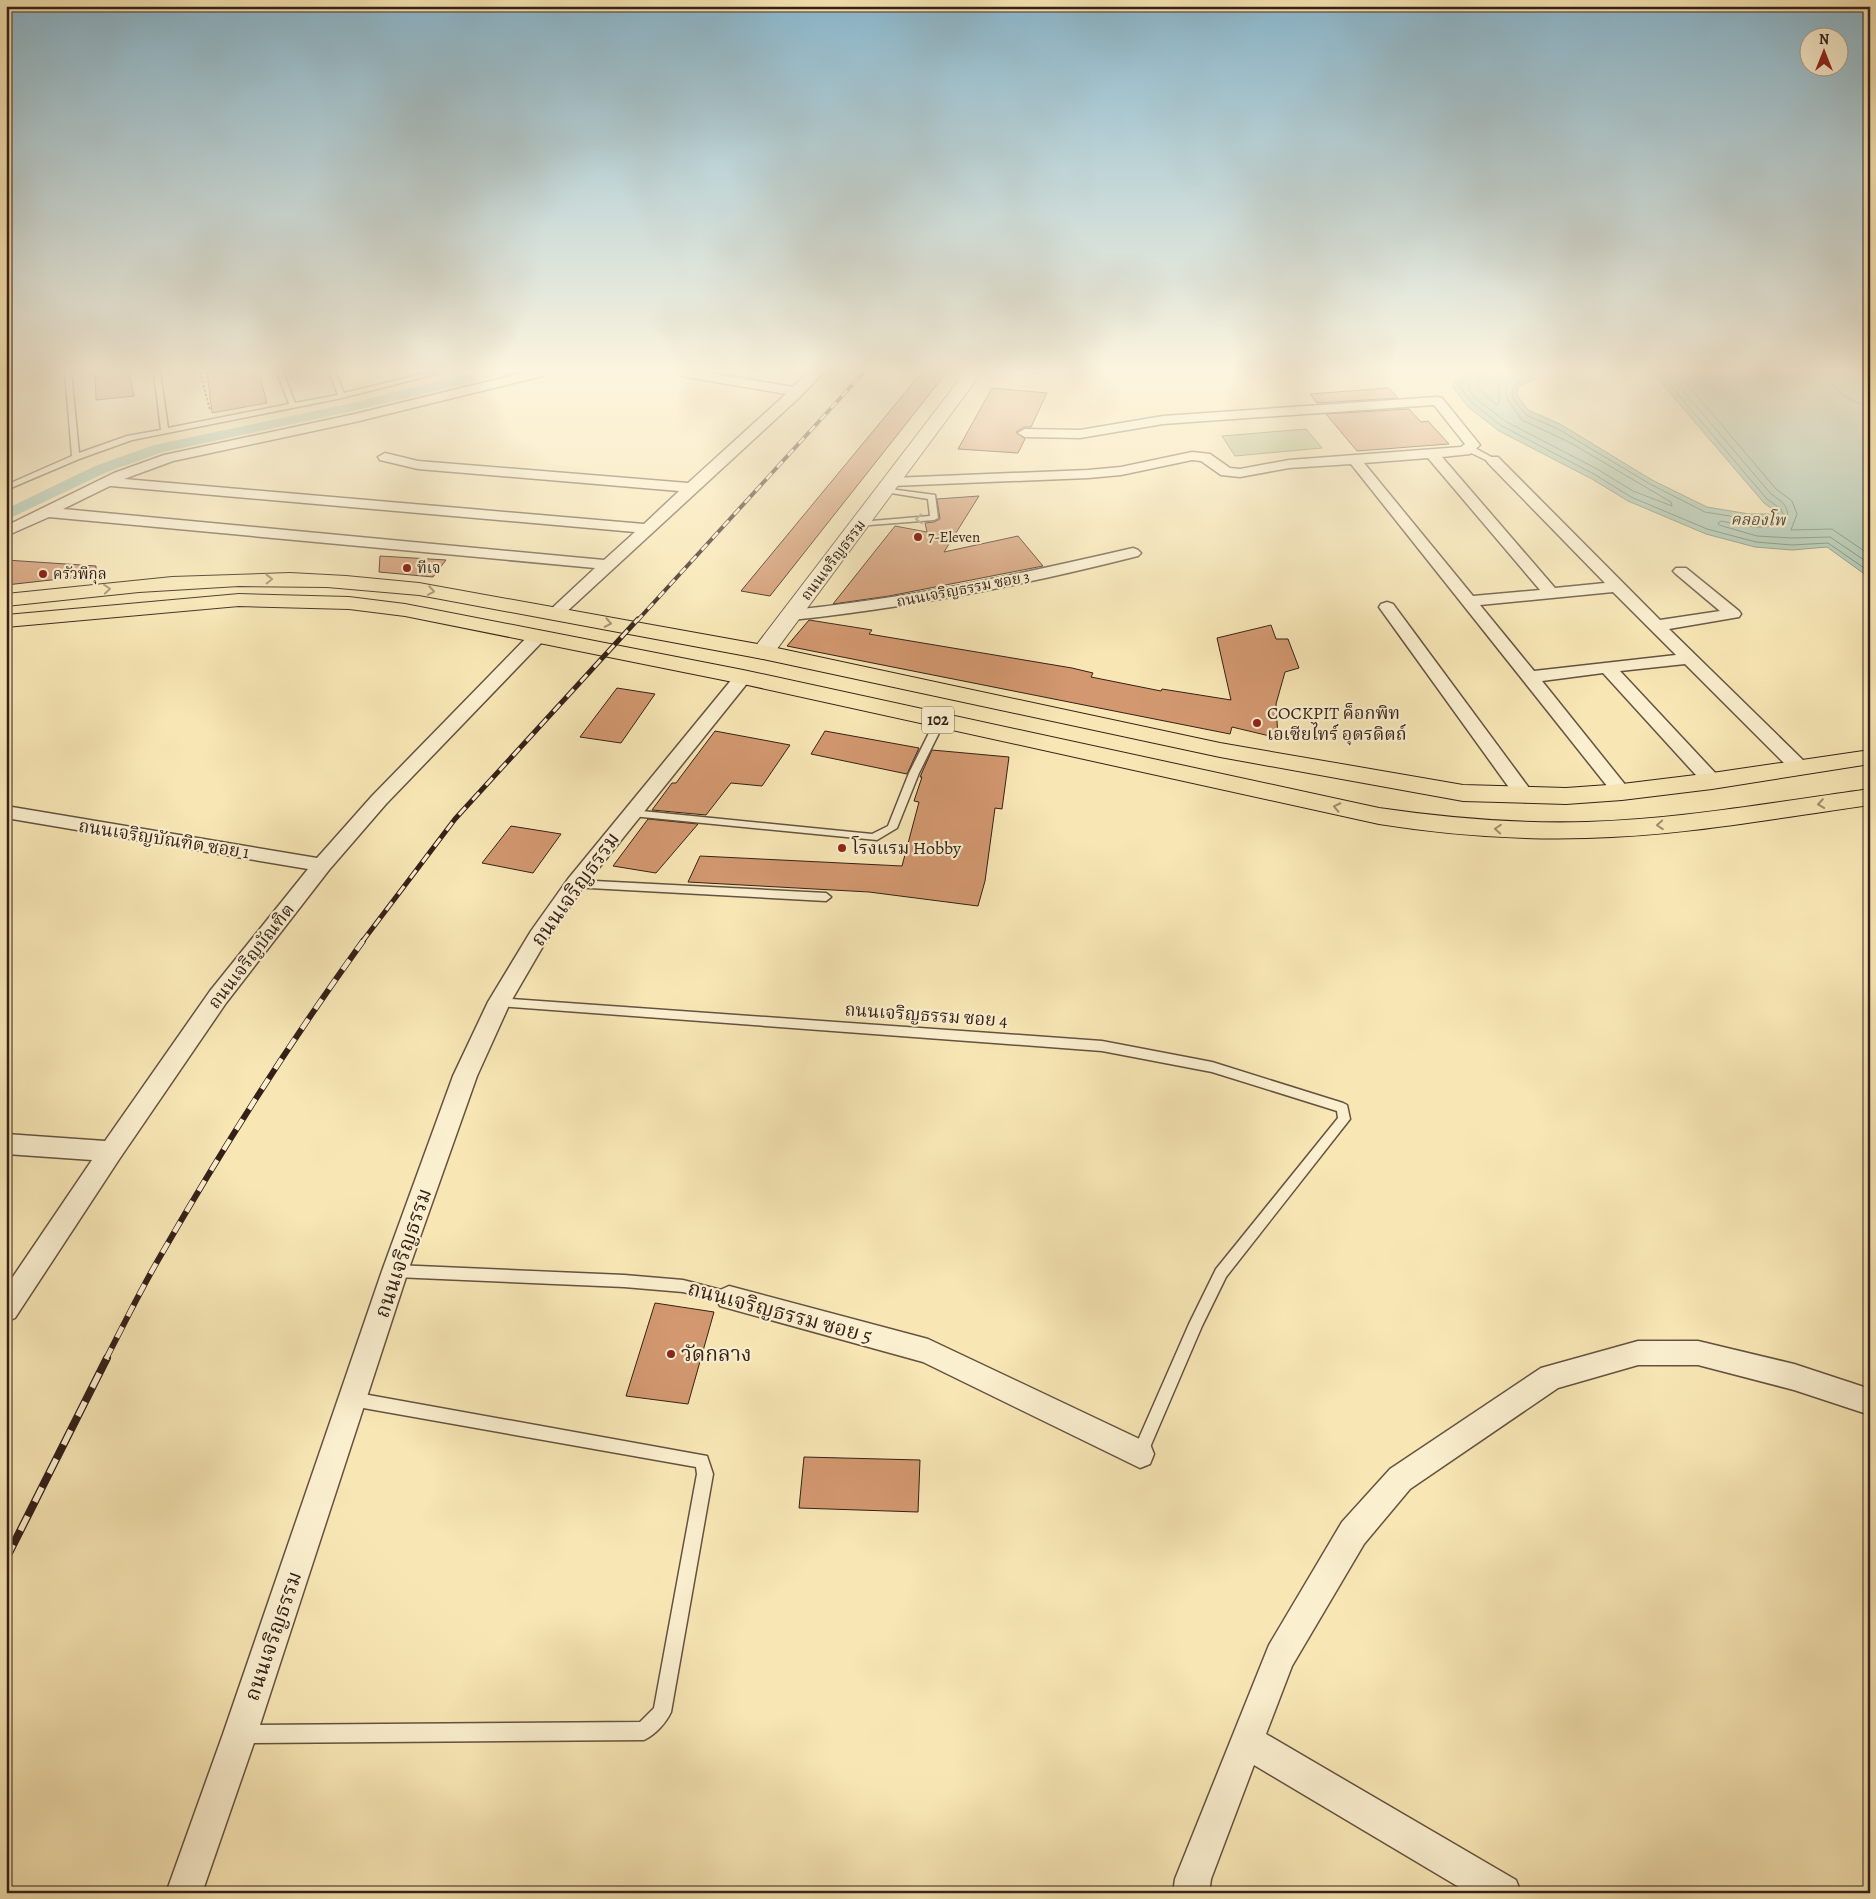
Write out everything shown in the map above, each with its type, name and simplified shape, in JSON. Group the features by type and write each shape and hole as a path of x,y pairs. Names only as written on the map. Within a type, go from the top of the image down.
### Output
{"main road":[{"name":"102","path":"6,600 218,580 310,580 368,583 420,589 763,652 1220,750 1463,793 1566,796 1622,792 1712,782 1870,757"},
{"path":"70,614 80,592"},
{"name":"102","path":"6,622 70,614 239,600 349,603 405,610 743,677 1379,816 1438,825 1509,830 1588,830 1672,824 1870,797"},
{"path":"549,638 581,618"},
{"path":"743,677 763,652"},
{"path":"1208,779 1220,750"}],"street":[{"path":"6,532 108,482 162,461"},
{"path":"402,461 418,465 692,488"},
{"path":"556,613 722,461"},
{"name":"ถนนเจริญธรรม","path":"763,652 907,461"},
{"path":"888,486 1088,474 1169,461"},
{"path":"1209,461 1226,472 1240,473 1289,464 1344,461"},
{"path":"1355,461 1622,792"},
{"path":"1438,461 1551,593"},
{"path":"1494,461 1617,587 1800,768"},
{"path":"108,482 648,529"},
{"path":"46,512 609,565"},
{"name":"ถนนเจริญธรรม ซอย 3","path":"792,615 844,611 889,604 1014,579 1133,552"},
{"path":"1656,626 1733,614 1681,571"},
{"path":"1468,601 1617,587"},
{"path":"1387,607 1525,796"},
{"name":"ถนนเจริญบัณฑิต","path":"9,1302 218,997 322,865 379,800 549,638"},
{"path":"1528,677 1690,658"},
{"path":"1607,668 1712,782"},
{"name":"ถนนเจริญธรรม","path":"184,1893 240,1734 396,1271 465,1076 499,1002 538,936 575,884 743,677"},
{"name":"ถนนเจริญบัณฑิต ซอย 1","path":"6,812 322,865"},
{"path":"6,1144 111,1151"},
{"name":"ถนนเจริญธรรม ซอย 5","path":"729,1298 928,1351 1140,1454"},
{"path":"1190,1893 1193,1879 1280,1656 1353,1533 1400,1479 1551,1376 1638,1352 1698,1352 1794,1376 1870,1402"},
{"path":"1247,1742 1503,1893"}],"lane":[{"path":"6,488 68,461"},
{"path":"860,524 934,518 932,497 888,486"},
{"path":"632,813 874,838 892,828 914,772 940,721"},
{"path":"575,884 826,897"},
{"name":"ถนนเจริญธรรม ซอย 4","path":"499,1002 897,1029 1102,1046 1212,1067 1343,1108 1344,1119 1222,1273 1196,1324 1140,1454"},
{"name":"ถนนเจริญธรรม ซอย 5","path":"396,1271 673,1285 729,1298"},
{"path":"240,1734 644,1731 662,1712 705,1474 702,1462 352,1399"}],"water":[{"name":"คลองโพ","path":"1556,461 1620,461 1652,480 1707,507 1749,514 1779,514 1764,503 1728,461 1870,461 1870,578 1827,547 1792,550 1755,547 1706,534 1628,501"}],"building":[{"path":"849,461 877,461 770,596 741,591"},
{"path":"979,496 944,552 1018,536 1043,566 889,596 833,604 895,526 927,532 925,523 940,519 937,499"},
{"path":"380,556 446,560 433,577 379,572"},
{"path":"6,560 96,566 96,575 6,585"},
{"path":"809,620 872,630 869,634 1072,668 1093,673 1091,677 1161,691 1162,689 1231,700 1217,638 1271,625 1276,639 1288,639 1299,668 1285,672 1276,704 1278,738 1232,727 1230,734 787,646"},
{"path":"617,688 655,694 621,743 580,737"},
{"path":"715,731 790,745 762,786 731,783 706,815 652,810 672,783 676,783"},
{"path":"825,731 919,748 907,774 811,754"},
{"path":"932,750 1009,757 1002,809 995,808 985,881 978,906 869,892 688,882 700,856 902,866 919,802 914,801 922,777 920,777"},
{"path":"648,819 698,824 656,873 613,866"},
{"path":"511,826 561,834 533,873 482,863"},
{"name":"วัดกลาง","path":"655,1303 714,1312 688,1404 626,1396"},
{"path":"804,1457 920,1460 918,1512 799,1508"}],"waterway":[{"path":"6,515 101,469 124,461"}],"railway":[{"path":"637,621 783,461"},
{"path":"362,942 455,819 638,619"},
{"path":"106,1359 154,1268 208,1175 283,1056 363,941"},
{"path":"6,1559 107,1358"}],"place":[{"name":"7-Eleven","path":"918,537"},
{"name":"ทีเจ","path":"407,568"},
{"name":"ครัวพิกุล","path":"43,574"},
{"name":"COCKPIT ค็อกพิท เอเซียไทร์ อุตรดิตถ์","path":"1257,723"},
{"name":"โรงแรม Hobby","path":"842,848"},
{"name":"วัดกลาง","path":"671,1354"}]}
